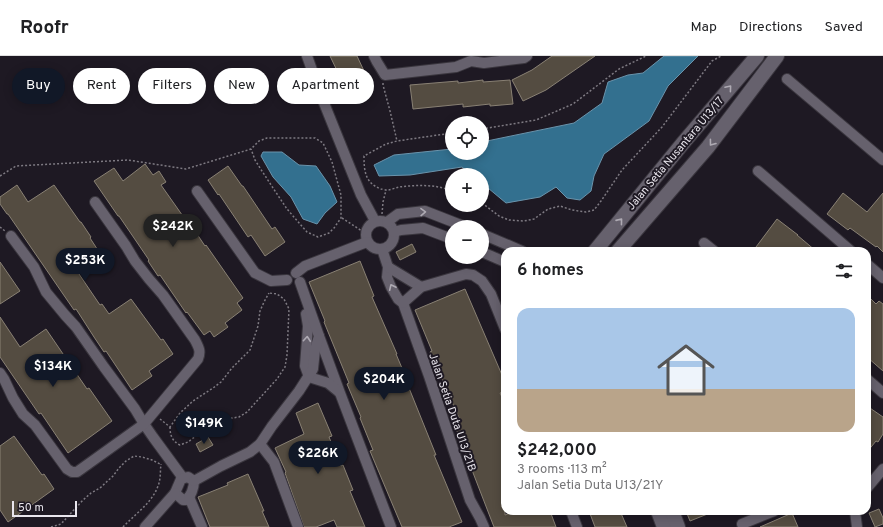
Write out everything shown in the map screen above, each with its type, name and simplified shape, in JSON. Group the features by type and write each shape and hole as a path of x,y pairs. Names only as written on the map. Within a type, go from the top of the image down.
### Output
{"main road":[{"name":"Jalan Setia Nusantara U13/17","path":"598,247 756,56"},
{"name":"Jalan Setia Nusantara U13/17","path":"621,247 708,147 777,56"},
{"path":"660,515 664,527"},
{"path":"674,515 678,527"}],"street":[{"path":"307,56 322,98 361,195 381,221 393,228 393,241 387,248 374,248 366,238 366,229 368,226 381,221 398,214 428,211 449,220"},
{"path":"374,56 376,62 385,75 456,67 470,59 484,63 524,58 527,56"},
{"path":"787,79 883,160"},
{"path":"758,171 846,247"},
{"path":"197,191 255,273 271,281 287,280 289,274 294,272 307,318 308,326 305,366 309,377"},
{"path":"0,373 23,414 35,425 67,469 72,472 77,472 144,424 198,360 200,354 196,340 163,295 135,261 95,202"},
{"path":"394,232 423,228 445,236"},
{"path":"11,236 34,268 46,292 76,327 135,409 164,460 183,478"},
{"path":"489,237 513,247"},
{"path":"366,238 305,266 297,281 391,527"},
{"path":"704,243 709,247"},
{"name":"Jalan Setia Duta U13/21B","path":"382,249 388,268 387,277 398,299 403,303 470,500 484,527"},
{"path":"489,255 501,260"},
{"path":"388,268 421,287"},
{"path":"871,268 883,278"},
{"path":"403,303 421,287 466,274 473,275 482,281 491,294 501,319"},
{"path":"175,493 183,500 186,500 189,497 194,481 246,454 260,444 272,426 300,391 314,369 315,350 319,336"},
{"path":"309,377 328,383 340,393"},
{"path":"871,382 883,393"},
{"path":"260,444 274,462 298,527"},
{"path":"871,483 883,469"},
{"path":"145,527 175,493 181,479 188,477 194,481"},
{"path":"189,497 202,527"},
{"path":"572,515 577,527"},
{"path":"742,524 764,515"},
{"path":"855,515 856,527"}],"path":[{"path":"489,127 536,120 574,104 619,69 646,56"},
{"path":"489,208 499,216 509,220 524,221 534,219 548,209 560,206 586,212 594,210 622,170 662,128 712,61 721,56"},
{"path":"385,75 383,85 397,141"},
{"path":"445,134 397,141 386,144 364,156 365,173 373,186 386,190 399,187 423,186 445,188"},
{"path":"0,176 16,166 128,160 186,169 251,149 259,141 267,138 314,138 323,143 332,162 341,195 341,218 329,233 318,237 307,232 287,209 255,160 251,149"},
{"path":"381,221 386,190"},
{"path":"341,218 366,238"},
{"path":"269,293 277,294 284,299 289,309 285,367 254,405 247,412 238,417 225,419 212,424 188,442 180,445 175,443 172,438 170,427 193,401 221,382 232,368 250,350 258,326 260,312 269,293"},
{"path":"153,413 170,427"},
{"path":"51,527 61,524 83,500 100,488 126,461 134,456 152,460 164,460 158,486 148,503 123,527"}],"water":[{"path":"664,56 698,56 668,86 649,121 604,154 594,176 591,191 580,200 567,198 556,187 540,197 506,203 489,189 489,168 445,168 445,170 410,175 379,176 374,165 394,155 445,150 445,160 489,160 489,141 574,123 602,103 608,82 628,75 643,73"},
{"path":"263,152 282,152 299,165 316,166 330,186 337,202 325,213 317,224 303,219 291,197 273,177 261,156"}],"building":[{"path":"330,56 357,56 363,68 336,68"},
{"path":"552,56 595,56 546,90 523,101 512,80 532,70"},
{"path":"483,80 483,82 510,80 513,104 490,106 490,104 463,107 463,104 413,109 410,85 458,81 458,83"},
{"path":"145,164 153,175 159,171 166,182 161,185 243,298 237,303 242,310 225,323 228,327 214,337 210,331 204,335 187,312 186,313 160,275 158,276 148,261 149,260 94,181 114,168 123,181"},
{"path":"228,166 272,229 275,227 285,242 265,256 251,235 248,237 208,180"},
{"path":"17,185 28,202 54,185 81,222 103,258 79,274 100,305 102,304 109,314 131,299 173,354 149,371 152,376 132,390 106,351 104,352 76,309 74,310 0,204 0,197"},
{"path":"843,193 867,212 883,193 883,252 877,246 876,247 850,228 848,230 827,214"},
{"path":"777,219 811,247 756,247"},
{"path":"412,244 416,252 400,260 396,252"},
{"path":"360,261 374,296 372,297 397,354 436,455 434,455 462,522 449,527 402,527 370,451 373,450 347,384 349,383 309,282"},
{"path":"0,262 20,291 0,304"},
{"path":"465,289 501,373 501,515 552,515 556,527 494,527 453,421 459,418 430,352 432,351 415,310"},
{"path":"871,299 876,304 879,301 883,304 883,371 871,360"},
{"path":"0,317 20,347 46,329 87,389 89,388 112,421 68,453 0,357"},
{"path":"318,403 332,436 329,437 341,466 343,465 353,490 350,491 365,527 337,527 334,520 316,527 304,527 285,473 286,472 275,448 304,434 296,413"},
{"path":"871,409 883,417 883,434 878,442 876,441 871,447"},
{"path":"14,436 54,489 8,522 0,510 0,446"},
{"path":"208,437 213,445 200,452 196,444"},
{"path":"248,474 264,511 262,511 269,527 210,527 198,497 228,485 227,483"},
{"path":"879,509 883,518 883,524 875,527 870,515 871,512"},
{"path":"590,515 622,515 627,527 595,527"},
{"path":"688,515 705,515 690,521"},
{"path":"787,515 793,515 798,527 760,527"}]}
